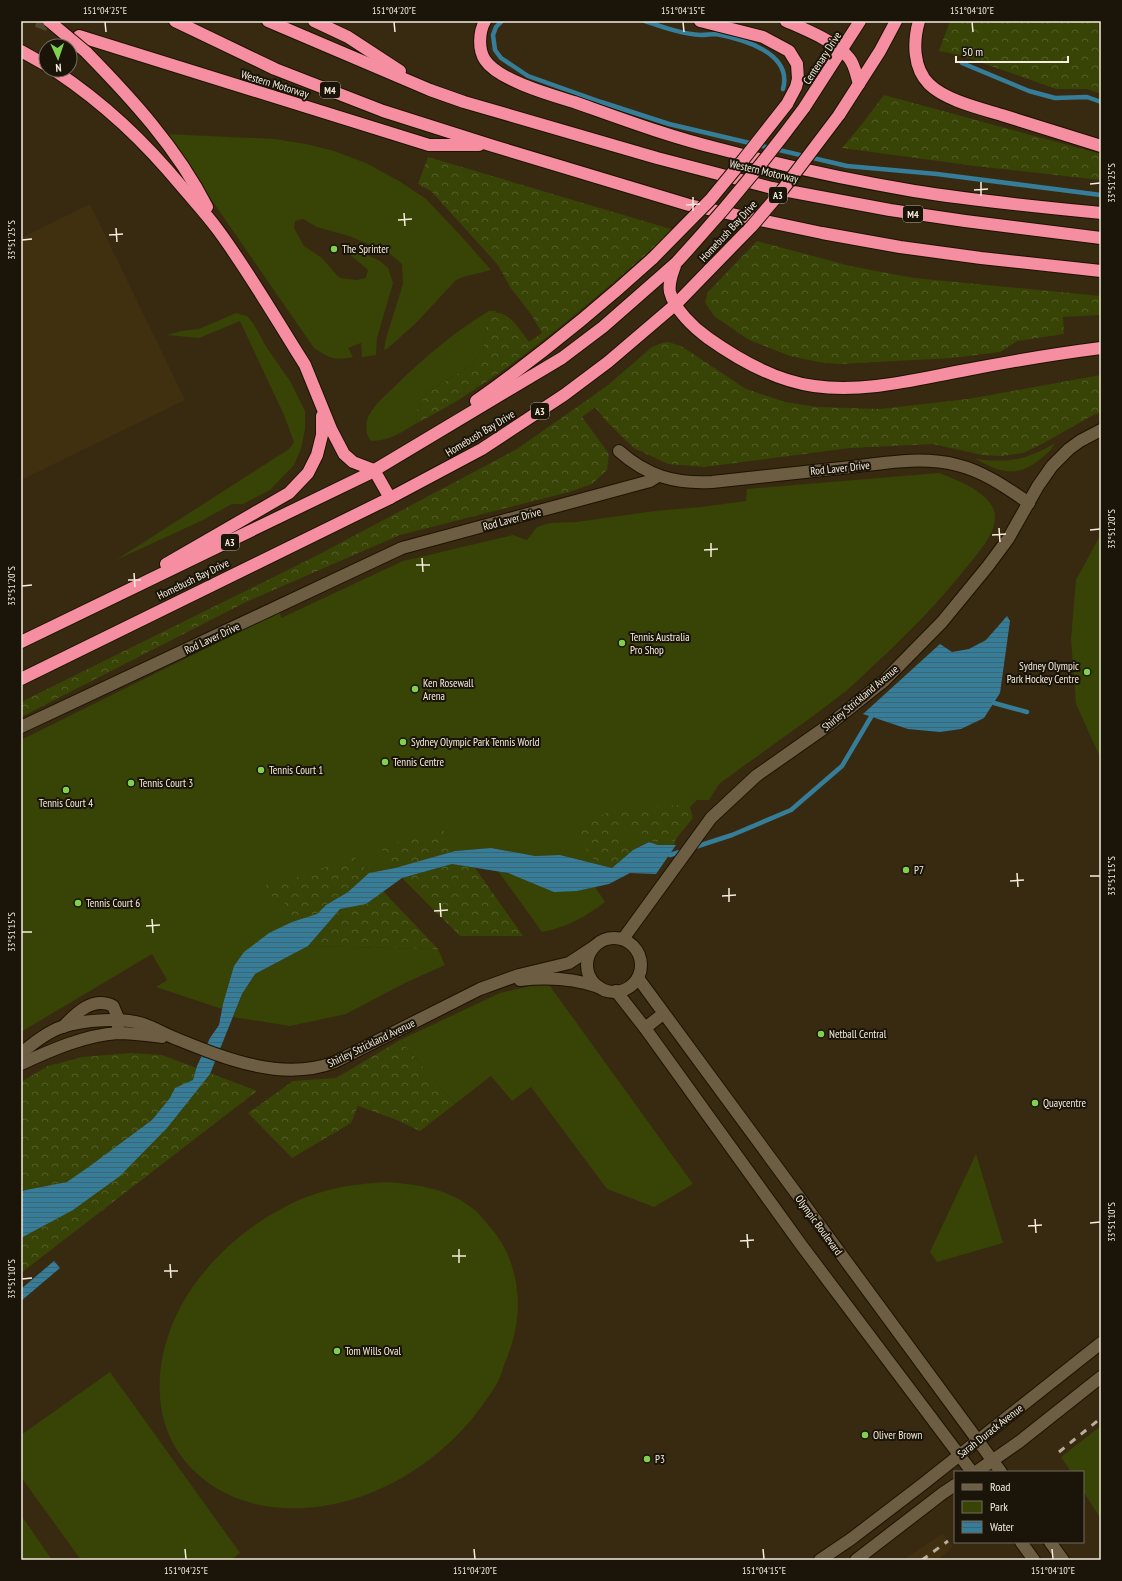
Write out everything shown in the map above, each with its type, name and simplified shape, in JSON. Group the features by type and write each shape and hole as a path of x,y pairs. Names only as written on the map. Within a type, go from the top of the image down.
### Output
{"highway":[{"path":"49,21 86,52 119,85 148,118 162,136 204,201 218,230"},
{"name":"Western Motorway","path":"175,21 282,71 383,111 689,205 822,233 900,247 981,258 1101,271"},
{"name":"Western Motorway","path":"268,21 430,90 464,102 657,158 772,188 890,210 1101,238"},
{"name":"Western Motorway","path":"314,21 348,38 430,90"},
{"path":"485,21 480,36 482,52 485,60 500,74 542,91 644,127 719,149 824,174 999,203 1101,213"},
{"path":"411,448 537,357 606,301 653,258 710,200 786,104 796,87 798,79 797,64 789,51 763,37 700,21"},
{"path":"786,21 807,30 842,51 849,58 854,67 859,84"},
{"name":"Centenary Drive","path":"804,108 860,21"},
{"name":"A3","path":"859,84 896,21"},
{"path":"919,21 916,32 915,46 919,66 930,85 948,96 978,108 1101,146"},
{"name":"Western Motorway","path":"79,36 429,146 490,145"},
{"path":"21,51 38,61"},
{"path":"66,78 78,86 131,131 156,156 218,230 295,349 307,371 330,429 344,454 360,465 374,470 390,498"},
{"name":"Homebush Bay Drive","path":"21,679 390,498 482,449 533,416 608,362 676,304 710,270 752,226 780,193 839,115 859,84"},
{"name":"Homebush Bay Drive","path":"21,642 343,487 562,358 603,327 676,262 704,233 772,152 804,108"},
{"path":"676,262 670,282 670,292 688,322 732,354 770,374 814,386 840,388 876,386 1055,354 1101,348"},
{"path":"84,612 288,493 308,473 317,455 322,435 320,403"}],"street":[{"name":"Shirley Strickland Avenue","path":"623,940 711,818 756,776 830,724 884,681 942,622 1002,548 1046,474 1060,457 1080,441 1101,430"},
{"path":"619,451 640,467 658,476"},
{"name":"Rod Laver Drive","path":"21,727 402,548 650,481 658,476 698,483 893,463 931,461 956,465 979,473 1029,503"},
{"path":"608,938 616,938 635,947 641,966 638,978 628,988 616,992 599,987 592,980 587,967 590,952 595,946 608,938"},
{"name":"Shirley Strickland Avenue","path":"21,1053 46,1035 63,1027 97,1021 119,1020 143,1024 177,1039 241,1063 290,1071 323,1067 491,984 525,973 569,963 595,946"},
{"name":"Olympic Boulevard","path":"638,978 1000,1471"},
{"name":"Shirley Strickland Avenue","path":"491,984 524,980 552,979 583,982 599,987"},
{"path":"616,992 645,1028 802,1246 971,1471"},
{"path":"63,1027 77,1012 94,1003 106,1002 113,1006 119,1020 118,1033"},
{"path":"645,1028 663,1014"},
{"name":"Shirley Strickland Avenue","path":"21,1064 53,1049 89,1038 118,1033 142,1034 177,1039"},
{"name":"Sarah Durack Avenue","path":"820,1560 979,1441 1101,1343"},
{"path":"978,1471 993,1461 1101,1377"},
{"path":"856,1560 954,1486"},
{"path":"1022,1543 1034,1560"},
{"path":"1051,1543 1063,1560"}],"shaded area":[{"path":"90,204 185,400 21,480 21,238"},
{"path":"942,1534 953,1547 937,1560 903,1560"}],"green space":[{"path":"950,21 1098,21 1101,94 1087,89 1056,89 960,55 939,51"},
{"path":"884,95 1101,154 1101,180 975,166 842,148"},
{"path":"166,134 275,139 306,144 334,151 366,163 399,181 426,199 491,270 456,280 416,323 384,350 386,338 403,284 402,264 389,253 349,236 317,227 303,219 295,221 294,228 304,246 322,258 340,278 356,280 366,278 368,270 348,253 349,246 380,261 388,268 393,283 377,338 376,355 362,357 361,343 348,348 353,357 341,359 332,358 314,348"},
{"path":"428,157 674,230 576,314 525,355 459,400 417,423 416,412 427,393 473,364 483,350 487,320 492,313 503,314 508,317 518,326 529,342 542,333 531,314 510,287 498,265 431,191 418,184"},
{"path":"757,241 850,266 914,278 1101,296 1101,315 1063,317 1064,334 1017,341 1000,352 952,358 839,364 818,362 790,356 749,340 714,316 705,302 708,292"},
{"path":"489,311 498,311 492,313 487,320 483,350 473,364 427,393 416,412 417,423 390,438 371,441 366,428 367,421 369,415 378,403 440,345"},
{"path":"236,313 247,316 253,323 267,348 290,381 305,411 305,429 301,449 294,465 270,490 243,504 232,504 201,521 116,560 289,449 294,442 284,415 240,321 199,338 167,335 181,331 199,329"},
{"path":"668,342 681,346 746,389 785,402 817,407 879,409 968,399 1101,375 1101,413 1095,414 1023,453 1002,456 982,455 933,444 850,448 704,467 668,464 634,448 606,421 595,407 582,417 609,454 607,470 592,484 569,492 400,535 246,602 21,717 21,702 314,557 517,449 607,386 652,347"},
{"path":"1055,443 1038,461 1022,470 1000,470 976,459 999,461 1017,459 1045,449"},
{"name":"Tennis Centre","path":"939,473 974,489 989,502 994,509 994,525 984,545 921,619 853,685 815,715 719,784 709,800 697,800 688,809 674,845 658,845 648,842 633,850 612,868 560,855 535,856 491,848 455,851 395,868 369,873 326,905 223,1004 222,1009 156,987 167,980 152,954 21,1032 21,740 275,614 280,612 281,618 403,561 513,535 527,540 537,527 550,523 576,522 655,511 746,501 747,489"},
{"name":"Sydney Olympic Park Hockey Centre","path":"1101,534 1101,759 1076,704 1071,639 1076,580"},
{"path":"689,804 693,818 674,841 653,841 645,837 630,824 620,832 636,847 612,865 597,864 572,830 612,810"},
{"path":"443,830 455,851 395,868 380,847"},
{"path":"354,857 369,873 348,892 326,905 317,914 292,922 286,904 268,894 264,875 278,884"},
{"path":"452,864 475,868 523,936 460,936 402,878"},
{"path":"498,871 577,891 595,887 605,902 576,921 542,932"},
{"path":"383,891 438,949 308,946 340,909 366,904"},
{"path":"308,946 438,949 445,965 405,983 346,1014 290,1026 233,1017 242,994 255,974"},
{"path":"547,982 693,1184 654,1207 607,1189 531,1087 512,1101 491,1076 455,1104 400,1040 500,993"},
{"path":"400,1040 455,1104 420,1131 397,1120 358,1106 351,1123 292,1158 248,1113 293,1081 336,1078"},
{"path":"130,1053 162,1055 257,1091 21,1273 21,1082 48,1066 83,1057"},
{"path":"976,1154 1003,1243 937,1262 930,1252"},
{"name":"Tom Wills Oval","path":"387,1182 411,1184 446,1193 457,1198 468,1204 477,1212 503,1245 514,1272 518,1310 510,1350 501,1375 492,1392 465,1427 443,1448 418,1468 392,1484 363,1496 333,1504 303,1508 272,1507 247,1502 213,1486 193,1470 184,1460 171,1439 163,1416 160,1391 161,1366 166,1342 175,1318 187,1296 201,1276 228,1246 271,1214 320,1192 346,1186"},
{"path":"110,1372 240,1553 231,1560 81,1560 21,1477 21,1435"},
{"path":"1101,1426 1101,1519 1084,1493 1084,1471 1070,1471 1061,1457"},
{"path":"21,1515 52,1560 21,1560"}],"water":[{"path":"1007,616 1010,621 1000,693 984,718 961,729 940,732 908,729 863,714 940,644 952,652 969,649 986,640"},
{"path":"649,842 658,845 676,845 656,874 630,873 609,884 577,891 554,892 508,873 452,864 402,878 366,904 340,909 308,946 255,974 242,994 210,1074 167,1128 120,1176 73,1210 21,1238 21,1192 67,1182 152,1120 170,1098 175,1088 193,1080 197,1066 210,1038 219,1025 223,1004 234,966 244,952 269,933 292,922 317,914 326,905 348,892 369,873 395,868 455,851 491,848 535,856 560,855 612,868 633,850"},
{"path":"54,1261 60,1268 21,1301 21,1289"}],"waterway":[{"path":"502,21 496,27 493,35 495,50 501,58 528,76 669,124 847,166 937,174 1101,195"},
{"path":"645,21 680,32 701,35 716,34 752,44 773,57 781,66 784,77 783,89"},
{"path":"962,63 1029,91 1055,98 1087,97 1101,102"},
{"path":"994,703 1027,712"},
{"path":"692,848 732,835 791,810 842,766 871,717"},
{"path":"670,855 683,851"}],"tunnel":[{"path":"37,21 59,29"}],"railway":[{"path":"1059,1452 1101,1418"},
{"path":"922,1560 948,1541"}],"place":[{"name":"The Sprinter","path":"334,249"},
{"name":"Tennis Australia Pro Shop","path":"622,643"},
{"name":"Sydney Olympic Park Hockey Centre","path":"1087,672"},
{"name":"Ken Rosewall Arena","path":"415,689"},
{"name":"Sydney Olympic Park Tennis World","path":"403,742"},
{"name":"Tennis Centre","path":"385,762"},
{"name":"Tennis Court 1","path":"261,770"},
{"name":"Tennis Court 3","path":"131,783"},
{"name":"Tennis Court 4","path":"66,790"},
{"name":"P7","path":"906,870"},
{"name":"Tennis Court 6","path":"78,903"},
{"name":"Netball Central","path":"821,1034"},
{"name":"Quaycentre","path":"1035,1103"},
{"name":"Tom Wills Oval","path":"337,1351"},
{"name":"Oliver Brown","path":"865,1435"},
{"name":"P3","path":"647,1459"}]}
